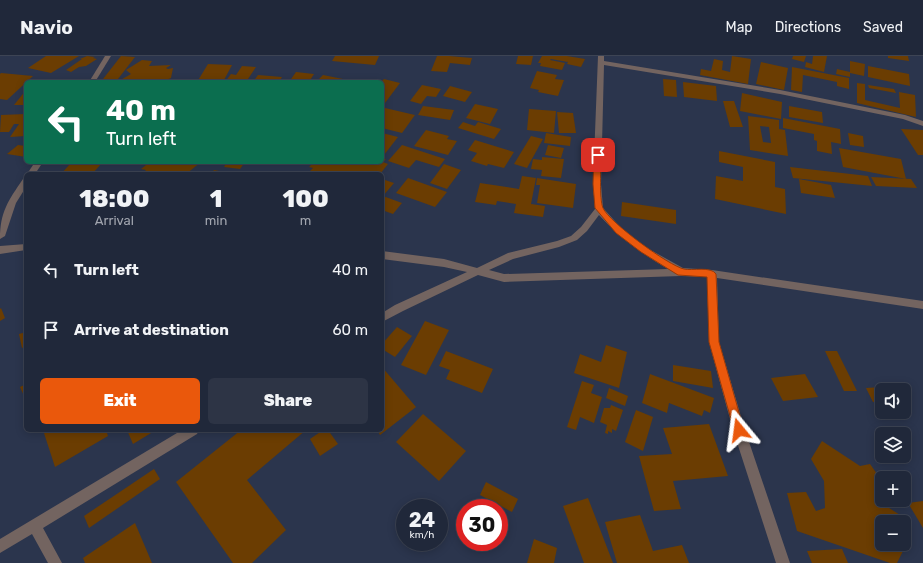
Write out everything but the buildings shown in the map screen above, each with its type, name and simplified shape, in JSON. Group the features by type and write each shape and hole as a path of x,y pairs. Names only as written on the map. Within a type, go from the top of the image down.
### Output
{"street":[{"path":"93,80 108,56"},
{"path":"681,272 644,250 624,235 599,208 597,184 601,59 780,92 905,118 923,124"},
{"path":"0,236 12,202 24,184"},
{"path":"384,317 399,308 511,256 559,244 574,238 584,229 599,208"},
{"path":"0,250 24,247"},
{"path":"384,255 444,263 504,278 681,272 712,274 923,305"},
{"path":"712,274 714,342 739,430 783,563"},
{"path":"0,546 190,432"},
{"path":"34,525 55,563"}],"route":[{"path":"598,155 597,184 599,208 619,231 644,250 681,272 712,274 714,342 739,430"}]}
